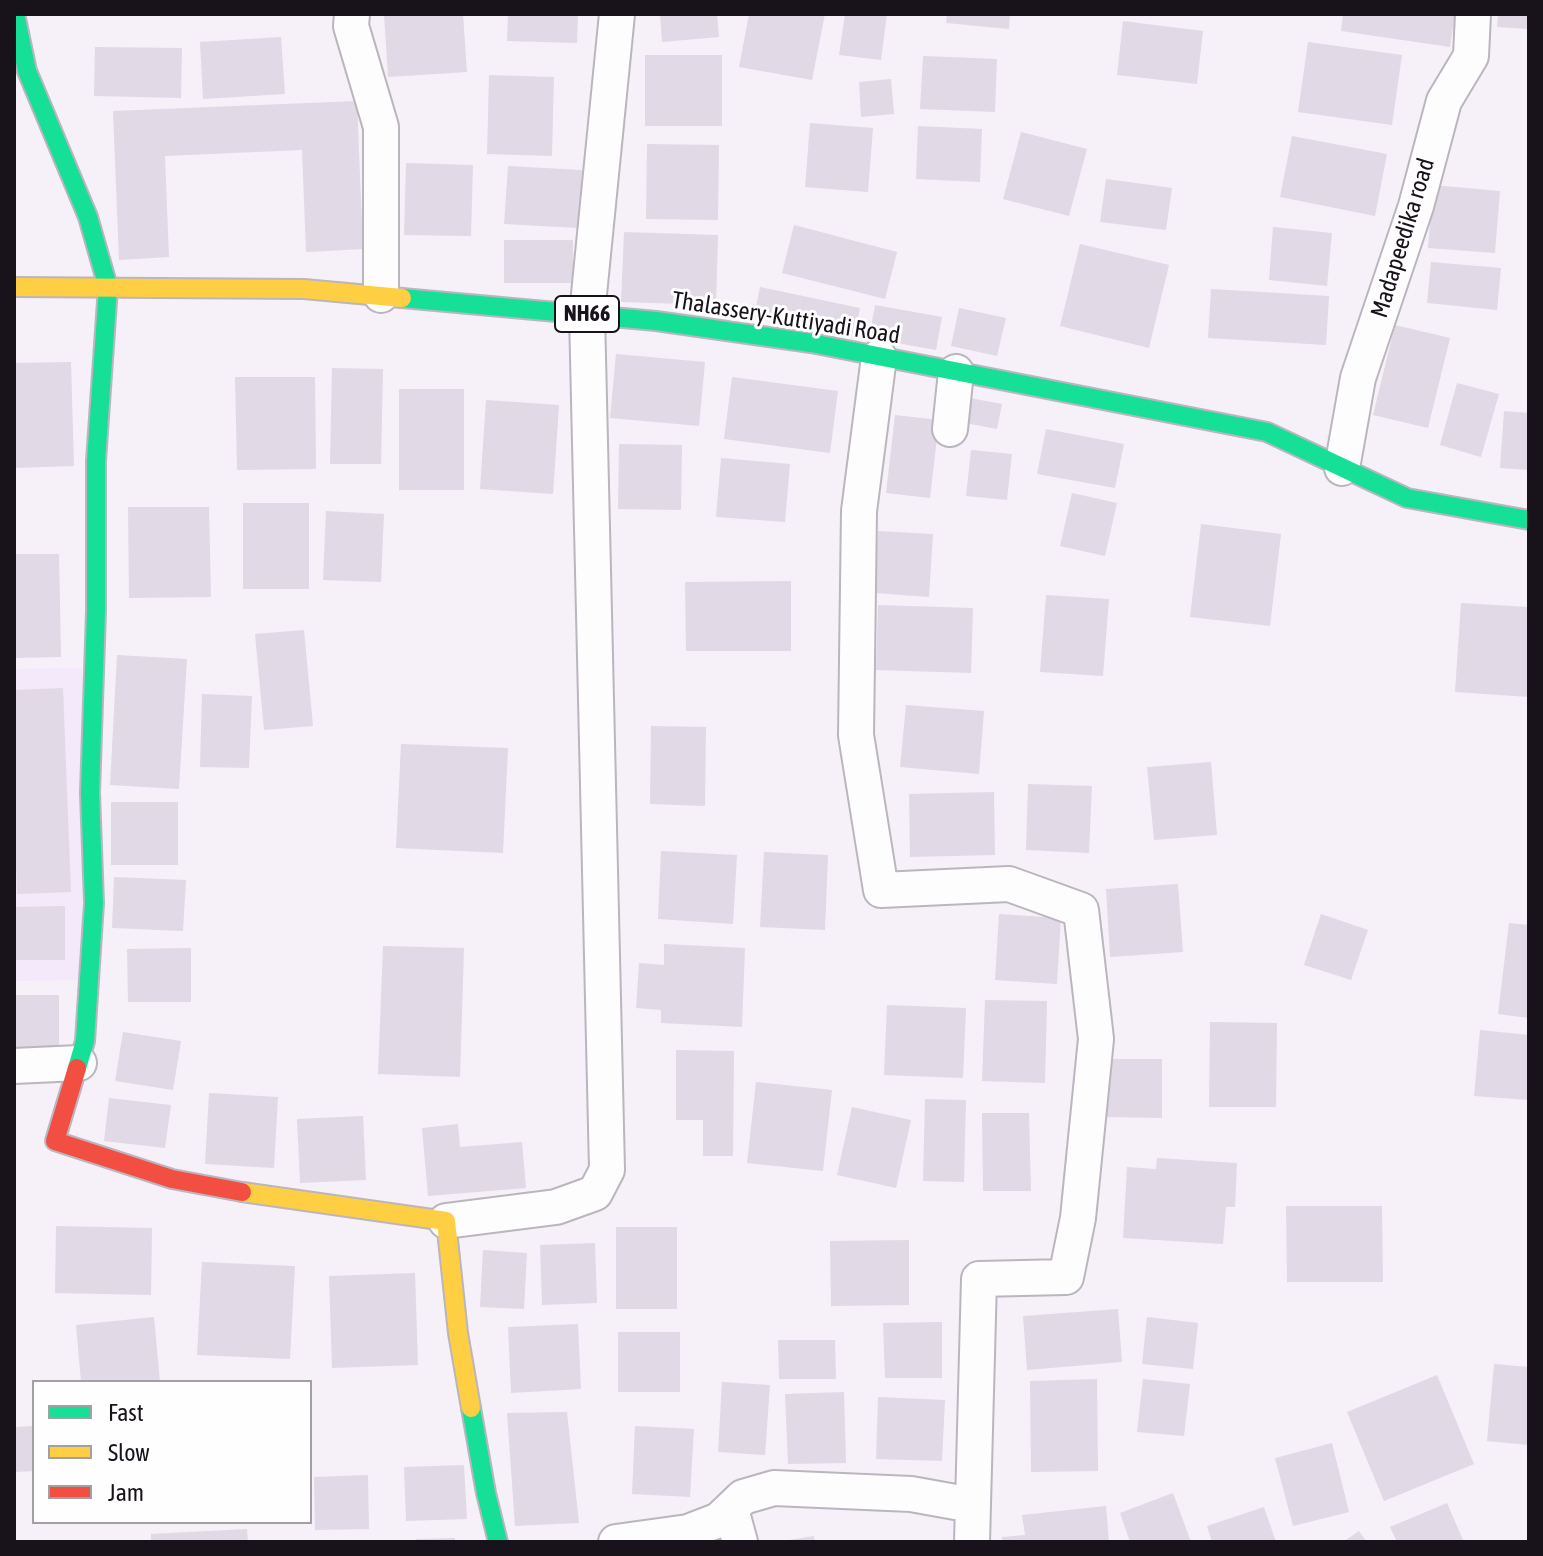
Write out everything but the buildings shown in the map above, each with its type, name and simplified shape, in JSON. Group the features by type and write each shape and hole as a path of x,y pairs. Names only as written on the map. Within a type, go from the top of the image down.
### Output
{"street":[{"path":"15,14 27,71 88,217 108,287 96,461 96,611 90,793 94,903 85,1041 55,1141 172,1179 275,1198 446,1221 556,1207 595,1193 607,1170 587,314 617,14"},
{"path":"352,14 351,26 381,127 381,295"},
{"name":"Madapeedika road","path":"1342,468 1358,378 1416,206 1444,101 1471,56 1473,14"},
{"name":"Thalassery-Kuttiyadi Road","path":"14,287 304,289 656,321 811,343 1267,432 1407,498 1529,520"},
{"path":"879,357 859,511 856,735 881,890 1009,884 1081,910 1096,1039 1078,1218 1066,1277 979,1279 972,1542"},
{"path":"950,429 956,372"},
{"path":"14,1066 79,1063"},
{"path":"446,1221 458,1333 486,1493 498,1542"},
{"path":"616,1542 688,1532 719,1520 743,1497 774,1488 911,1494 972,1505"},
{"path":"731,1509 740,1542"}],"shaded area":[{"path":"82,668 82,980 14,981 14,669"}],"traffic: fast":[{"path":"15,14 27,71 88,217 108,287 96,461 96,611 90,793 94,903 85,1041 77,1068"},
{"path":"402,298 656,321 811,343 1267,432 1407,498 1529,520"},
{"path":"471,1408 498,1542"}],"traffic: slow":[{"path":"14,287 304,289 402,298"},
{"path":"242,1192 446,1221 458,1333 471,1408"}],"traffic: jam":[{"path":"77,1068 55,1141 172,1179 242,1192"}]}
